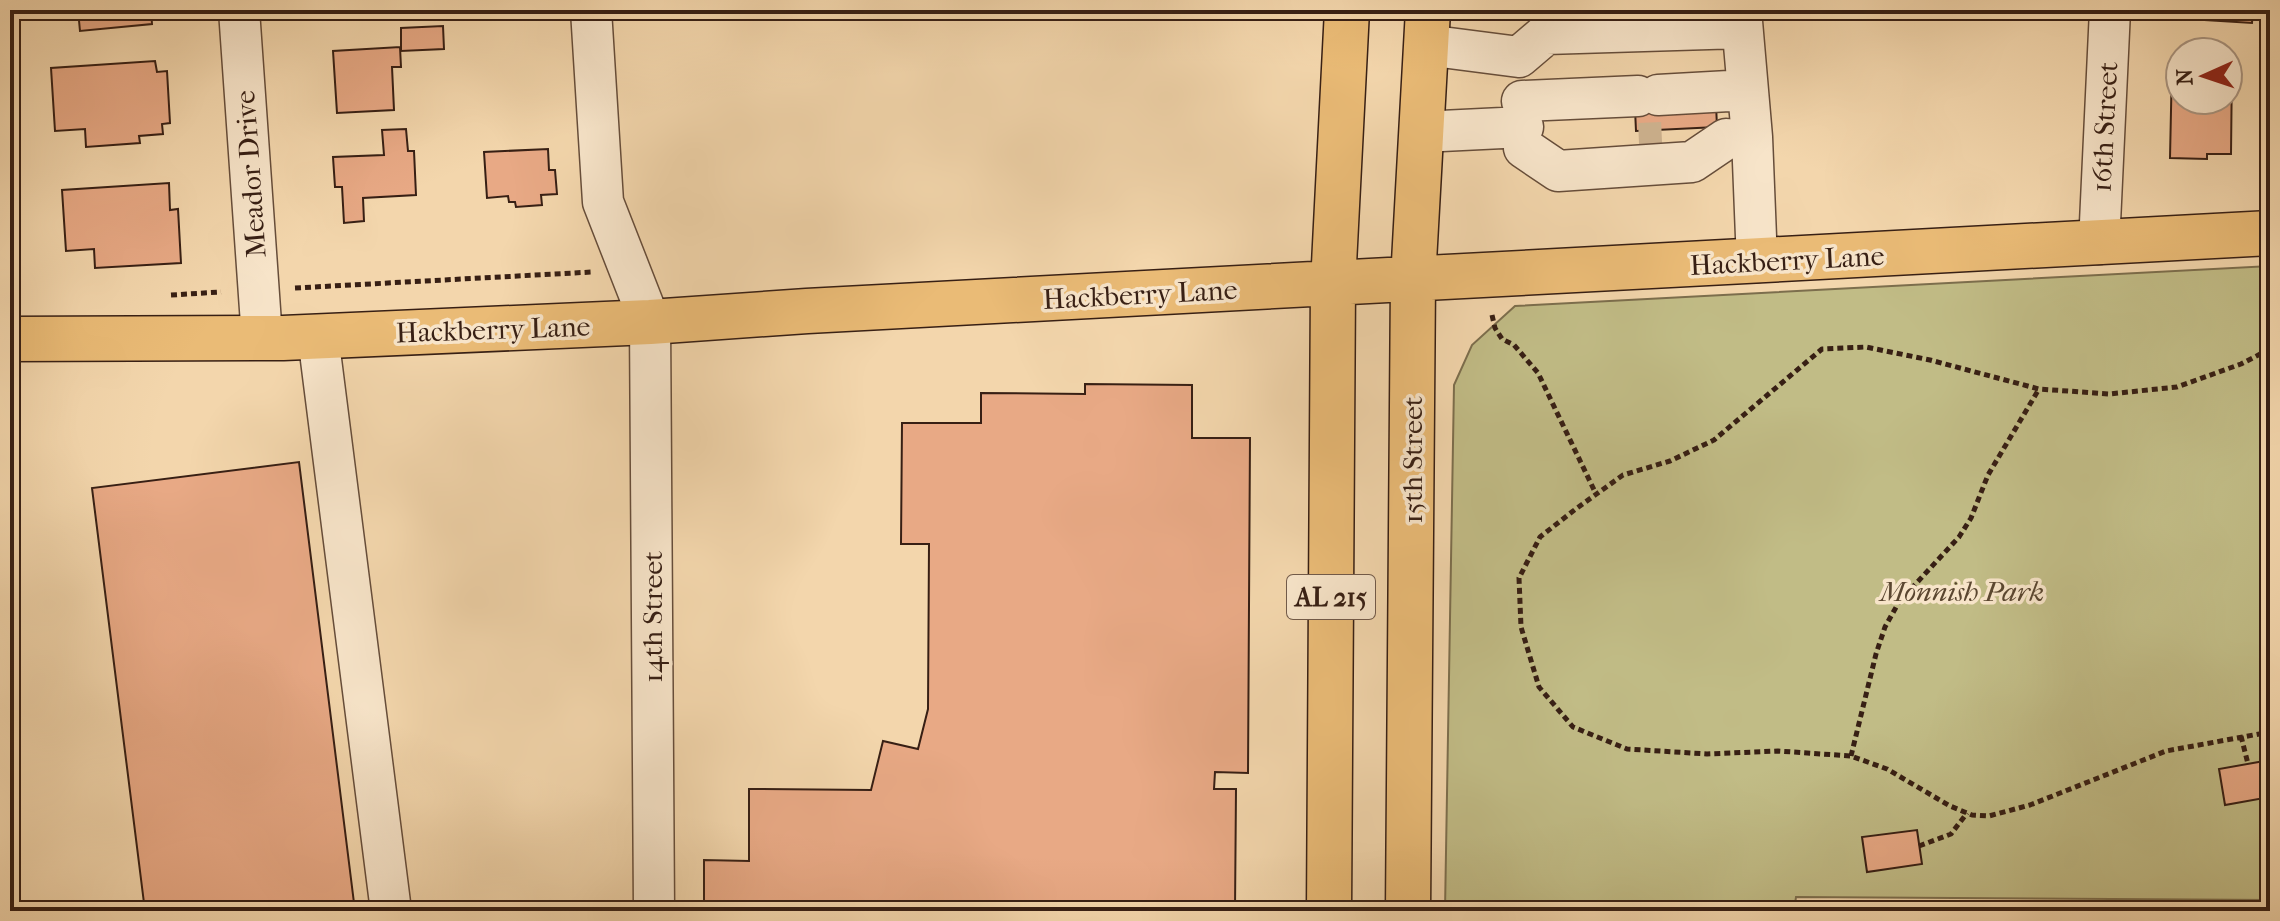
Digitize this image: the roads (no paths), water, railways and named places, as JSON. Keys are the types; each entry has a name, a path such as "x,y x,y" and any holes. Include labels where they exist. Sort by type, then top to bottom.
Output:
{"main road":[{"name":"AL 215","path":"1329,911 1333,284 1347,10"},
{"name":"15th Street","path":"1408,911 1413,280 1427,27"},
{"name":"Hackberry Lane","path":"10,339 262,338 650,322 2270,233"}],"street":[{"name":"Meador Drive","path":"239,10 262,338"},
{"path":"591,10 603,202 650,322"},
{"name":"16th Street","path":"2099,244 2110,10"},
{"path":"1519,57 1546,34 1741,19 1747,90 1739,138 1757,262"},
{"path":"1427,27 1519,57"},
{"path":"1519,57 1523,125 1558,171 1692,162 1739,138"},
{"path":"1421,132 1523,125 1648,95 1747,90"},
{"path":"1523,125 1650,142 1739,138"},
{"name":"14th Street","path":"650,322 654,911"},
{"path":"318,336 391,911"}],"tunnel":[{"path":"1639,143 1662,142"}],"park label":[{"name":"Monnish Park","path":"1962,591"}]}
